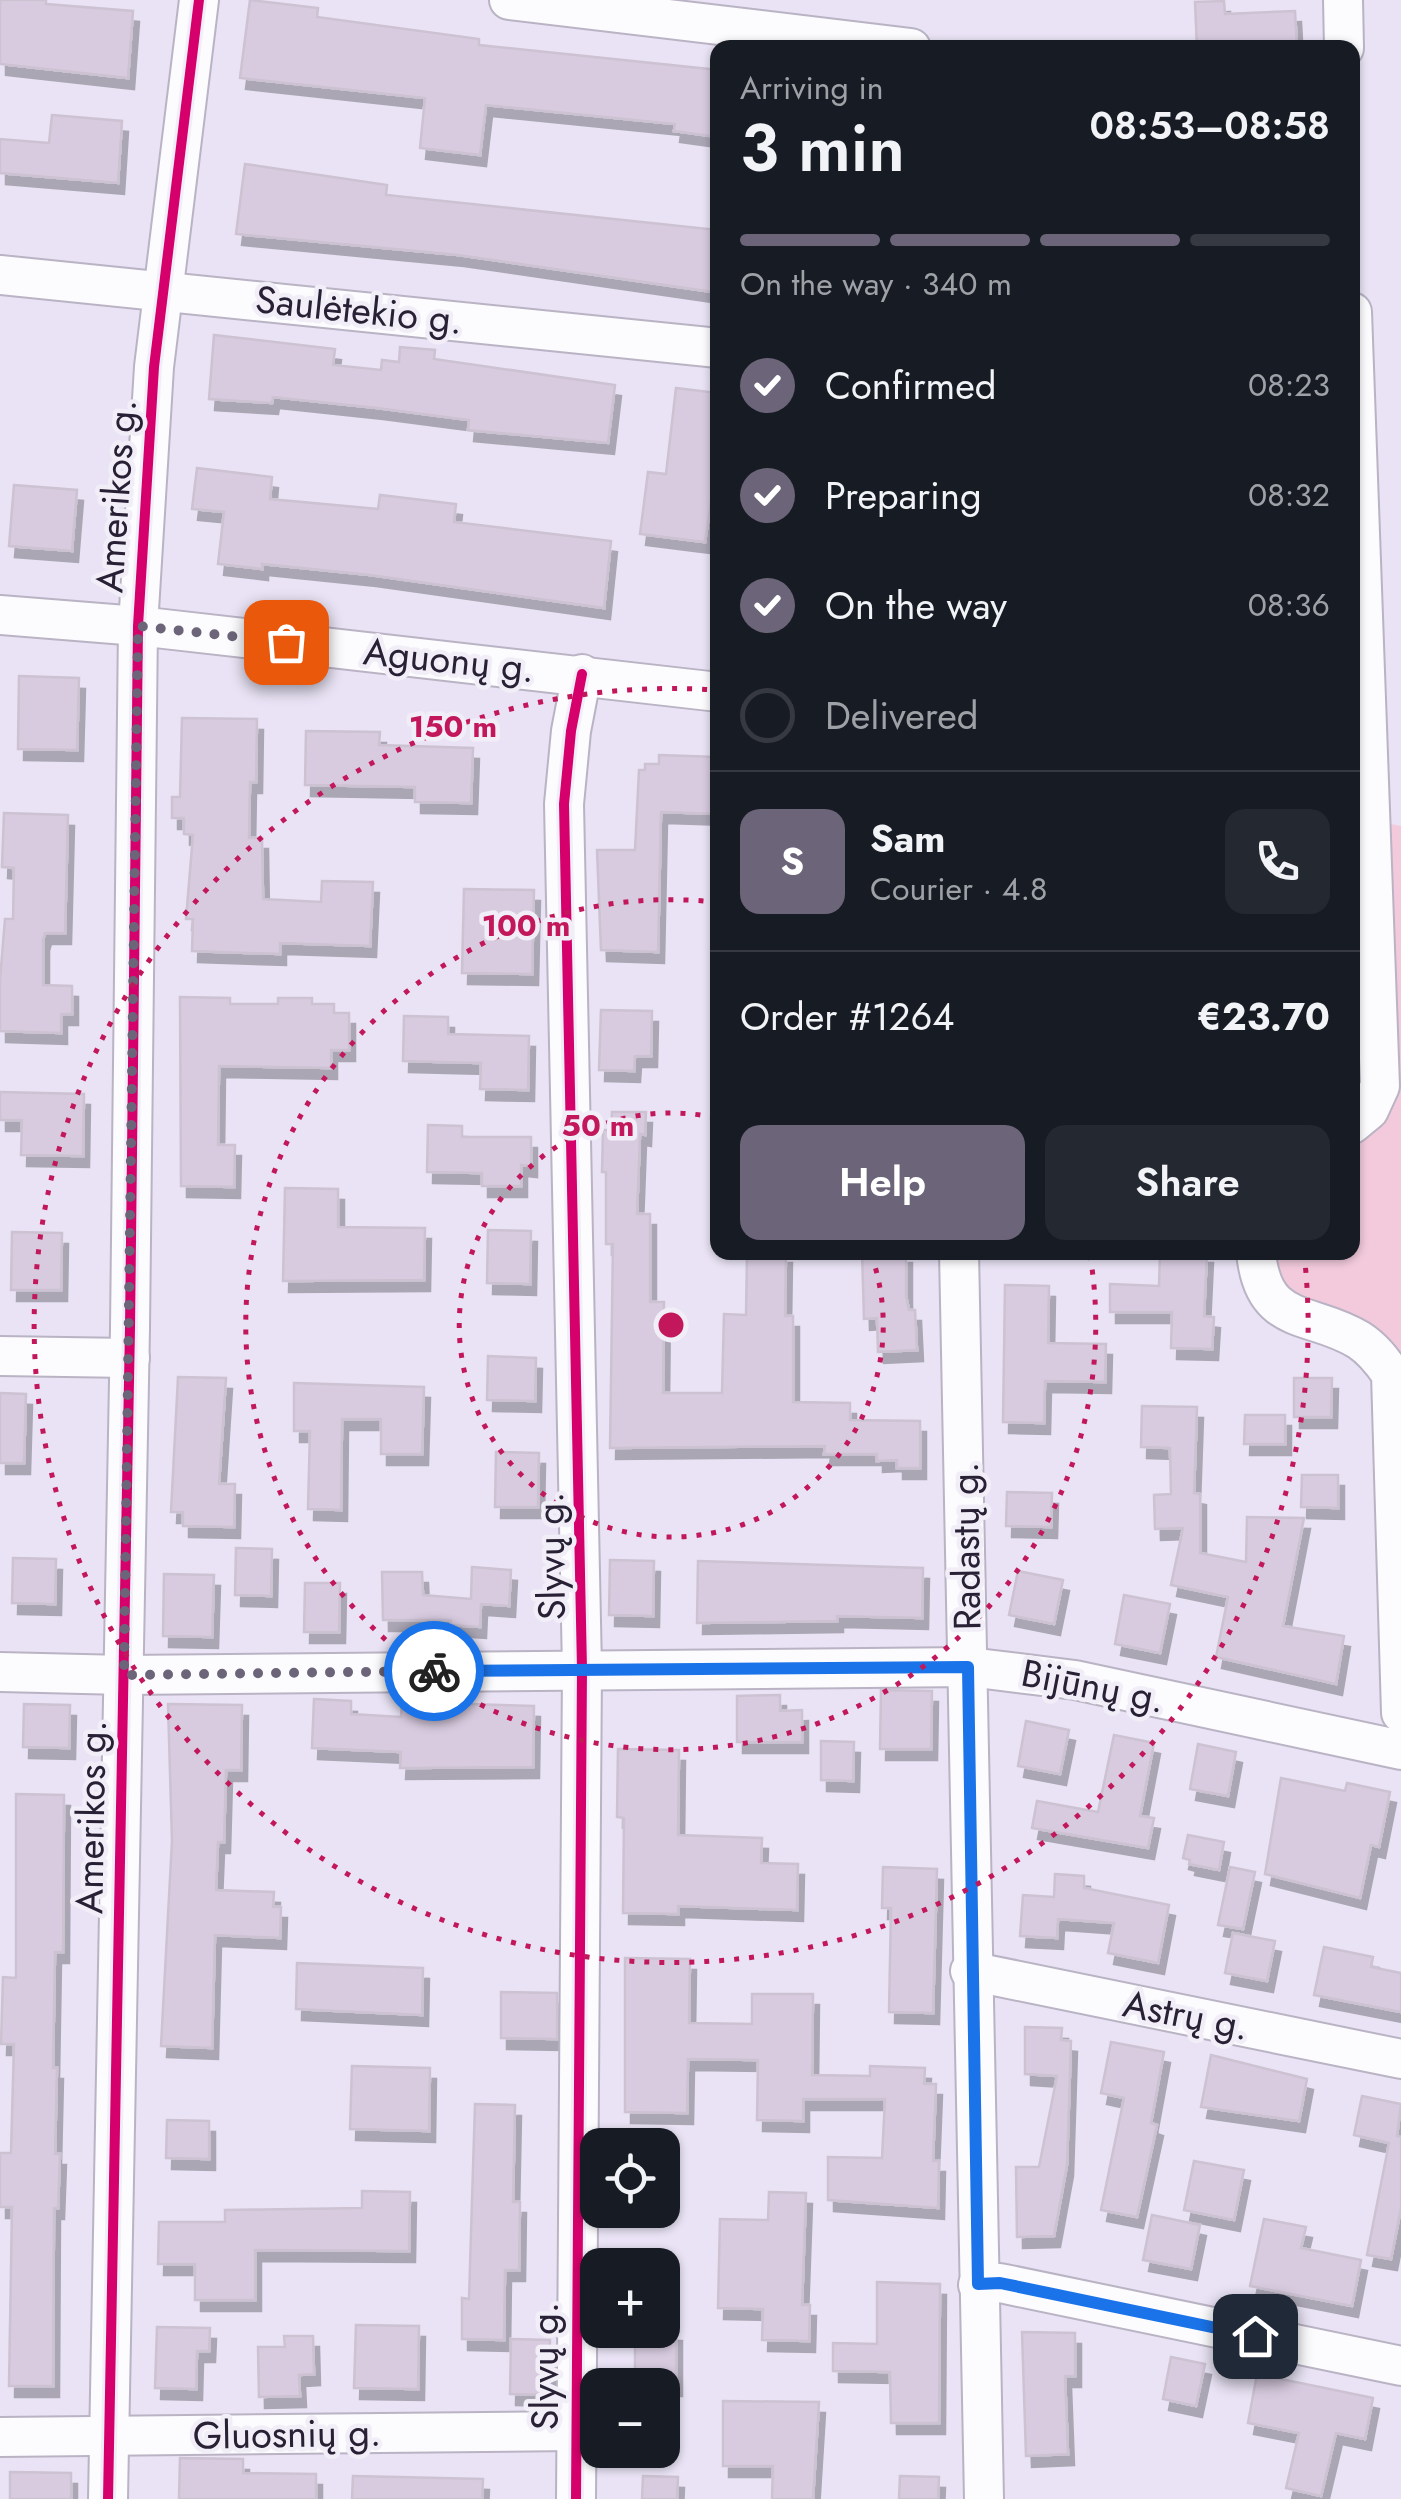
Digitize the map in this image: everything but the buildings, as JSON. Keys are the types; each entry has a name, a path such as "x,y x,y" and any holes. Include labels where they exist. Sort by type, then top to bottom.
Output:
{"street":[{"name":"Amerikos g.","path":"108,2499 130,1358 138,626 162,290 199,0"},
{"path":"510,0 844,40"},
{"path":"1343,0 1344,40"},
{"name":"Saulėtekio g.","path":"0,275 710,347"},
{"path":"1360,493 1374,809 1380,1086 1369,1110 1360,1117"},
{"name":"Aguonų g.","path":"0,615 138,626 710,691"},
{"name":"Slyvų g.","path":"576,2499 582,1670 564,804 570,731 582,674"},
{"name":"Radastų g.","path":"959,1260 970,1971 984,2499"},
{"path":"1257,1260 1270,1299 1297,1318 1358,1339 1391,1374 1401,1713"},
{"path":"0,1356 130,1358"},
{"name":"Bijūnų g.","path":"0,1672 124,1675 968,1667 1075,1680 1401,1750"},
{"name":"Astrų g.","path":"970,1971 1401,2059"},
{"path":"978,2284 1000,2283 1401,2366"},
{"name":"Gluosnių g.","path":"0,2437 574,2431"}],"shaded area":[{"path":"1386,823 1401,826 1401,1355 1380,1334 1295,1304 1277,1284 1271,1260 1360,1260 1360,1130 1376,1117"}],"cycle path":[{"path":"108,2499 130,1328 138,626 154,367 199,0"},
{"path":"576,2499 582,1669 564,804 571,731 582,674"}],"way so far":[{"path":"286,642 138,626 124,1675 434,1671"}],"route":[{"path":"434,1671 968,1667 978,2284 1000,2283 1255,2336"}]}
